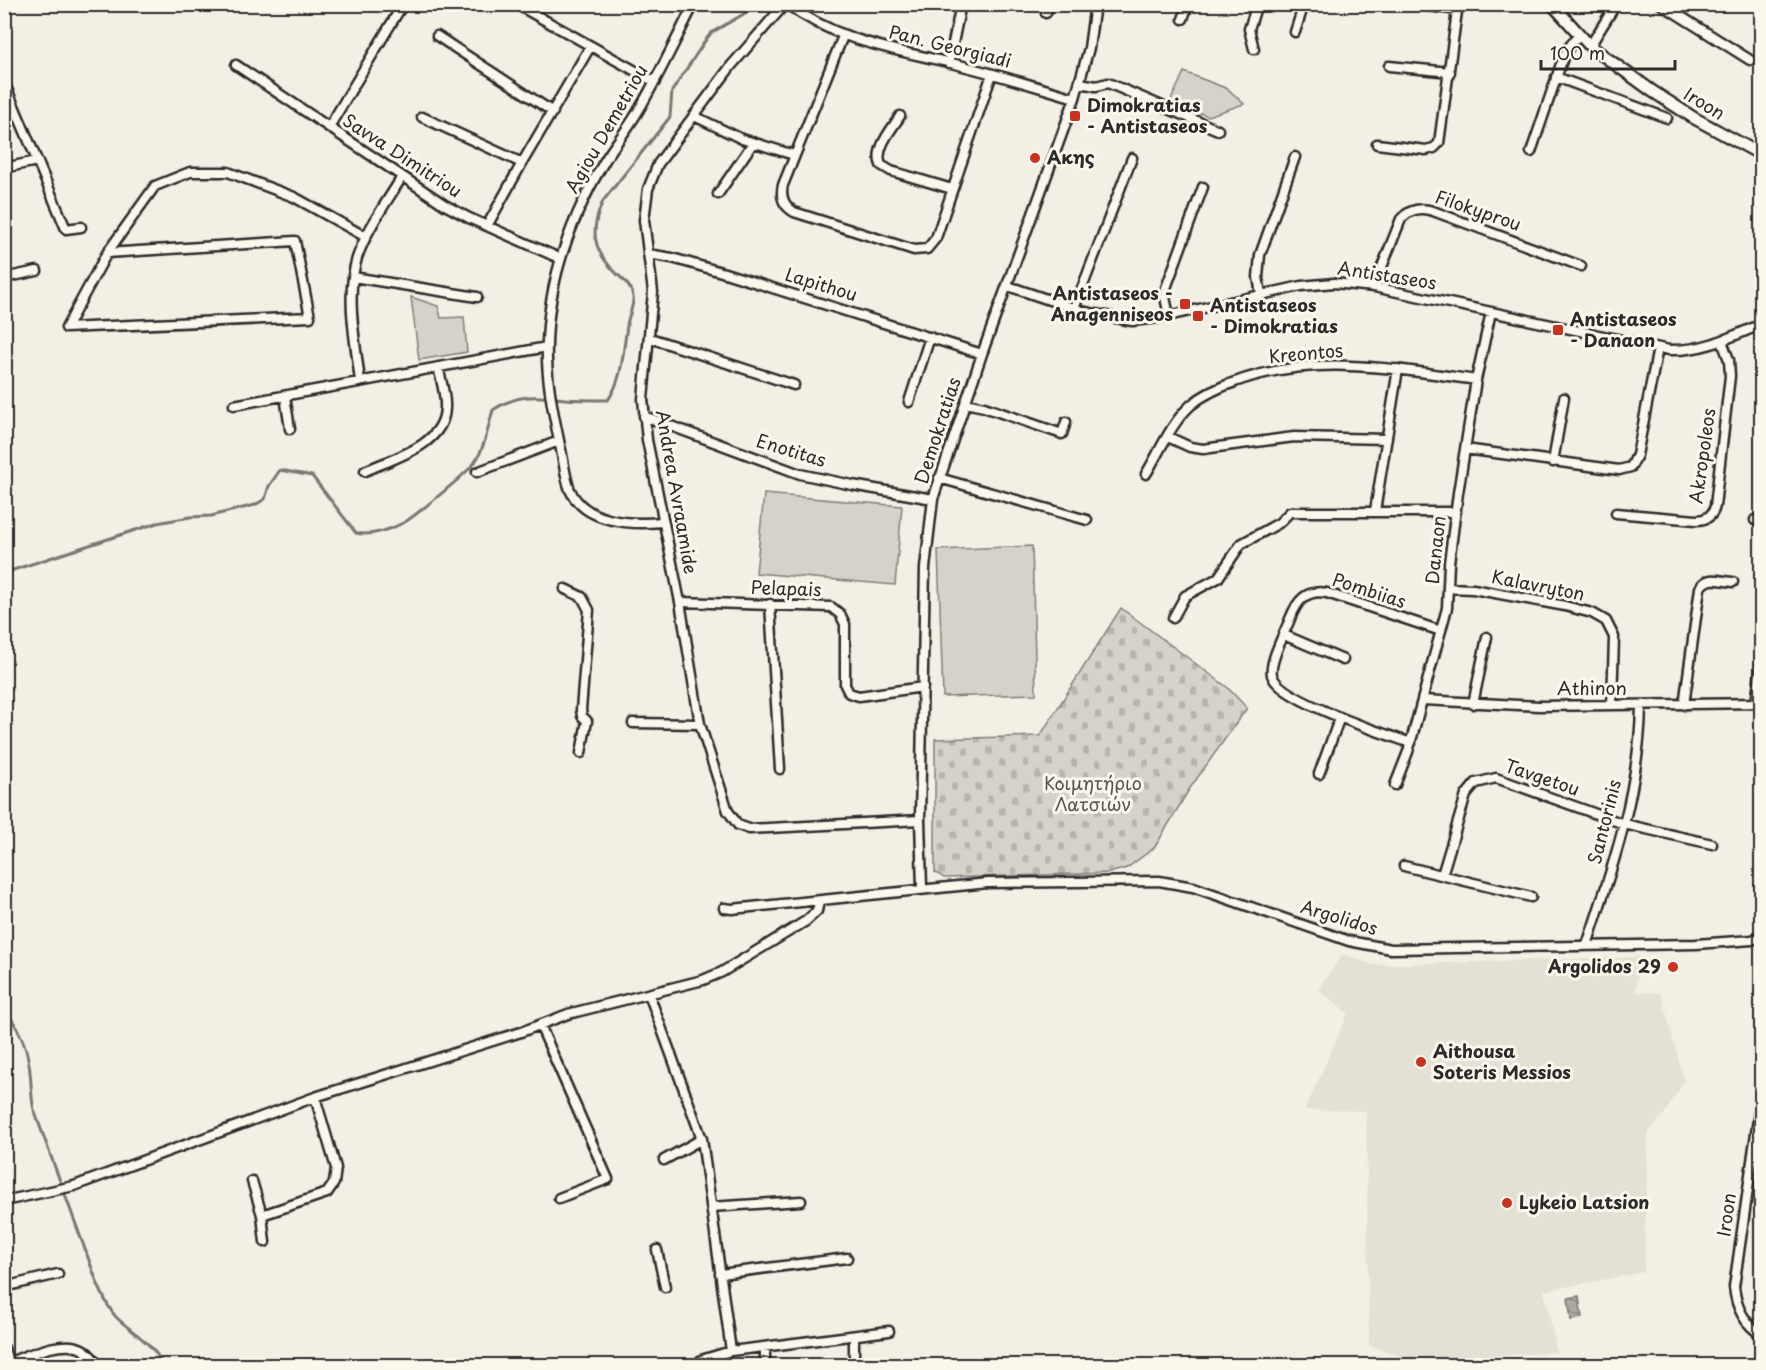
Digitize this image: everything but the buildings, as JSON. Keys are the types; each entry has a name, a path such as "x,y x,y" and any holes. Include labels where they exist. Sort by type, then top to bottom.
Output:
{"street":[{"path":"329,127 403,4"},
{"path":"516,4 654,82"},
{"name":"Agiou Demetriou","path":"663,522 645,523 610,519 593,513 580,504 569,487 559,441 549,384 547,347 551,302 559,258 572,226 603,163 636,115 694,4"},
{"name":"Pan. Georgiadi","path":"786,4 843,36 1075,98"},
{"name":"Andrea Avraamide","path":"786,4 731,66 658,164 651,180 644,220 653,292 644,390 644,416 680,602 700,724 728,811 738,825 757,830 920,820"},
{"path":"949,63 961,4"},
{"name":"Demokratias","path":"922,888 920,820 925,568 933,499 982,354 1080,83 1093,27 1095,4"},
{"path":"1183,19 1188,4"},
{"path":"1254,49 1249,29 1257,4"},
{"path":"1295,32 1304,4"},
{"path":"1377,144 1423,150 1436,147 1441,135 1458,7 1414,4"},
{"name":"Iroon","path":"1552,4 1578,36 1652,91 1694,118 1761,155"},
{"path":"1590,46 1616,4"},
{"path":"1661,4 1750,60"},
{"path":"437,36 553,112"},
{"path":"843,36 794,155 782,189 784,203 797,213 911,250 927,249 936,238 992,74"},
{"path":"1531,152 1566,51 1578,36"},
{"path":"487,226 590,47"},
{"name":"Savva Dimitriou","path":"236,65 451,208 559,258"},
{"path":"1389,66 1450,72"},
{"path":"1556,77 1667,118"},
{"path":"4,82 66,229 81,227"},
{"path":"1080,83 1096,86 1108,82 1218,130"},
{"path":"694,116 753,143 794,155"},
{"path":"900,116 880,149 881,165 887,169 952,189"},
{"path":"422,117 522,163"},
{"path":"718,194 753,143"},
{"path":"1261,294 1258,277 1260,255 1295,157"},
{"path":"1074,309 1132,158"},
{"path":"4,168 37,161"},
{"path":"106,253 294,241 310,317 66,328 106,253 155,186 190,172 228,172 294,197 366,237"},
{"path":"360,382 352,309 353,278 357,259 366,237 402,177"},
{"path":"1169,316 1165,297 1166,288 1203,187"},
{"name":"Filokyprou","path":"1374,287 1401,219 1417,209 1433,211 1581,266"},
{"name":"Lapithou","path":"648,254 672,258 725,273 982,354"},
{"path":"4,278 37,272"},
{"path":"353,278 477,297"},
{"name":"Antistaseos","path":"1008,286 1074,309 1126,321 1169,316 1261,294 1323,283 1374,287 1658,348 1686,350 1722,341 1761,324"},
{"name":"Danaon","path":"1395,785 1406,761 1424,700 1447,608 1456,512 1465,449 1476,380 1491,312"},
{"path":"909,402 930,337"},
{"path":"650,338 794,386"},
{"name":"Akropoleos","path":"1616,513 1696,520 1713,514 1730,376 1729,360 1722,341"},
{"path":"234,405 547,347"},
{"path":"1465,449 1619,470 1628,468 1633,465 1637,455 1658,348"},
{"name":"Kreontos","path":"1146,474 1176,422 1197,400 1221,387 1254,375 1316,366 1398,369 1476,380"},
{"path":"365,471 419,446 438,430 446,408 438,367"},
{"path":"1375,511 1398,369"},
{"path":"285,396 290,429"},
{"path":"1553,462 1564,398"},
{"path":"965,403 984,407 1062,434 1066,422"},
{"name":"Enotitas","path":"644,416 800,474 933,499"},
{"path":"1167,437 1190,447 1203,449 1294,437 1387,439"},
{"path":"477,472 559,441"},
{"path":"939,478 1087,520"},
{"path":"1173,618 1185,596 1218,578 1241,544 1279,523 1290,512 1456,512"},
{"path":"1684,705 1700,588 1708,580 1732,582"},
{"name":"Kalavryton","path":"1448,588 1473,589 1565,606 1604,618 1611,627 1614,640 1612,705"},
{"path":"565,589 582,597 589,610 581,710 587,721 581,753"},
{"name":"Pombiias","path":"1340,717 1283,689 1273,678 1272,664 1299,600 1309,593 1327,593 1441,631"},
{"name":"Pelapais","path":"680,602 825,606 840,614 845,628 846,688 852,695 923,687"},
{"path":"770,604 780,769"},
{"path":"1284,635 1343,660"},
{"path":"1473,704 1487,637"},
{"path":"1759,703 1761,659"},
{"name":"Athinon","path":"1424,700 1473,704 1759,703"},
{"name":"Santorinis","path":"1587,945 1624,824 1638,749 1641,705"},
{"path":"1318,774 1340,717 1411,743"},
{"path":"633,723 700,724"},
{"name":"Tavgetou","path":"1442,875 1462,804 1472,787 1485,780 1496,778 1624,824 1713,844"},
{"path":"1404,866 1531,897"},
{"name":"Argolidos","path":"724,908 819,902 922,888 988,883 1159,881 1192,887 1349,940 1390,949 1696,944 1757,941 1761,936"},
{"path":"4,1201 68,1187 315,1097 581,1010 703,980 722,972 810,918 817,911 819,902"},
{"path":"649,994 702,1139 731,1351"},
{"path":"540,1024 608,1179 559,1198"},
{"name":"Iroon","path":"1761,1091 1734,1279 1735,1294 1742,1314 1753,1329 1761,1335"},
{"path":"262,1215 327,1193 334,1183 336,1168 315,1097"},
{"path":"664,1160 702,1139"},
{"path":"252,1181 262,1215 265,1242"},
{"path":"711,1207 801,1201"},
{"path":"657,1250 665,1287"},
{"path":"720,1274 847,1258"},
{"path":"4,1287 58,1274"},
{"path":"700,1359 731,1351 889,1331"},
{"path":"854,1336 854,1365"},
{"path":"4,1348 6,1363 53,1347 72,1346 87,1352 99,1365"},
{"path":"765,1347 765,1365"}],"shaded area":[{"name":"Lykeio Latsion","path":"1343,954 1374,965 1640,957 1635,992 1661,993 1684,1081 1665,1113 1648,1133 1644,1272 1544,1291 1557,1352 1413,1361 1369,1345 1366,1111 1305,1110 1348,1013 1318,989"}],"green space":[{"path":"1184,72 1228,89 1244,104 1208,116 1170,102"},
{"path":"411,297 438,306 441,318 464,317 467,352 419,360"},
{"path":"764,494 902,506 895,585 756,573"},
{"path":"1032,546 1036,694 943,697 938,550"},
{"name":"Κοιμητήριο Λατσιών","path":"1121,608 1227,687 1247,708 1188,791 1155,847 1127,868 1109,873 944,878 935,872 935,739 1040,736"}],"water":[{"path":"1579,1296 1582,1318 1571,1320 1568,1298"}],"waterway":[{"path":"4,573 157,523 211,516 255,505 265,499 269,486 280,470 312,476 356,533 381,532 411,518 471,467 481,450 493,410 511,401 528,397 608,400 620,372 633,300 629,286 607,264 598,247 595,230 599,211 603,201 670,117 672,91 711,33 761,4"},
{"path":"4,1007 25,1045 34,1110 103,1296 116,1317 149,1345 163,1366"}],"place":[{"name":"Dimokratias - Antistaseos","path":"1075,116"},
{"name":"Ακης","path":"1035,158"},
{"name":"Antistaseos - Anagenniseos","path":"1185,304"},
{"name":"Antistaseos - Dimokratias","path":"1198,316"},
{"name":"Antistaseos - Danaon","path":"1558,330"},
{"name":"Argolidos 29","path":"1673,967"},
{"name":"Aithousa Soteris Messios","path":"1421,1062"},
{"name":"Lykeio Latsion","path":"1507,1203"}]}
